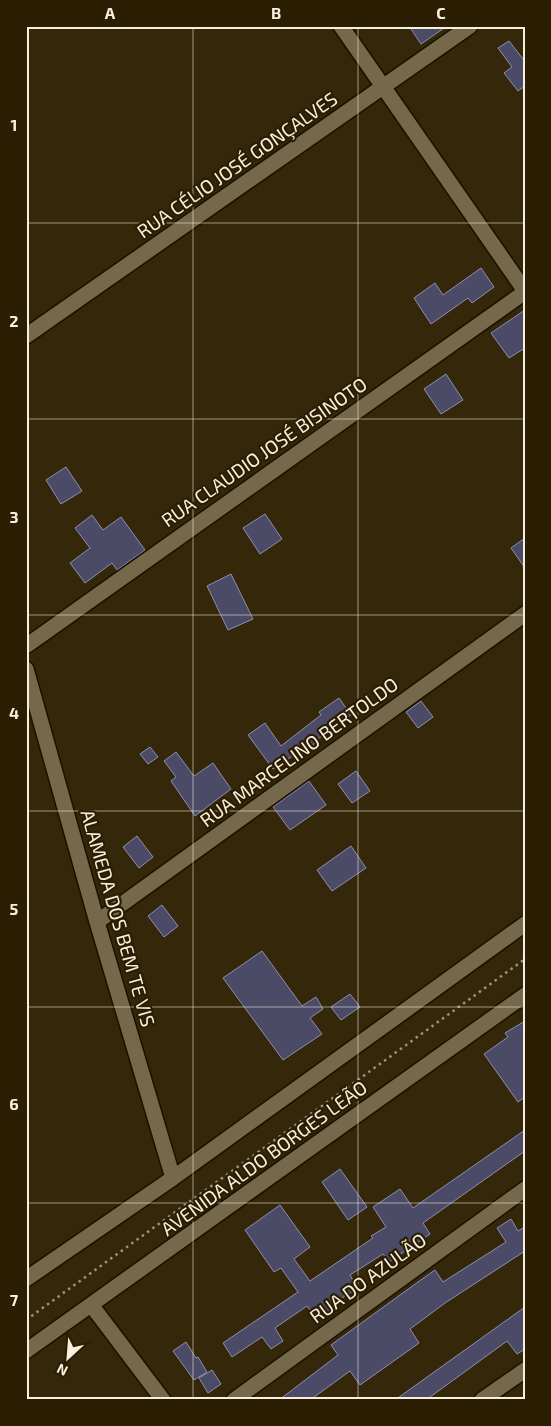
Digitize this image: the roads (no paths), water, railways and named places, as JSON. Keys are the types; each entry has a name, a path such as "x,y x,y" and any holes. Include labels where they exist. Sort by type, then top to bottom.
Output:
{"street":[{"path":"341,26 525,291"},
{"name":"RUA CÉLIO JOSÉ GONÇALVES","path":"26,336 470,26"},
{"name":"RUA CLAUDIO JOSÉ BISINOTO","path":"26,646 525,291"},
{"name":"RUA MARCELINO BERTOLDO","path":"97,922 525,614"},
{"name":"ALAMEDA DOS BEM TE VIS","path":"26,668 97,922 173,1178"},
{"name":"AVENIDA ALDO BORGES LEÃO","path":"26,1279 173,1178 525,924"},
{"name":"AVENIDA ALDO BORGES LEÃO","path":"26,1351 92,1306 525,995"},
{"name":"RUA DO AZULÃO","path":"234,1400 525,1189"},
{"path":"92,1306 163,1400"},
{"path":"482,1400 525,1370"}]}
